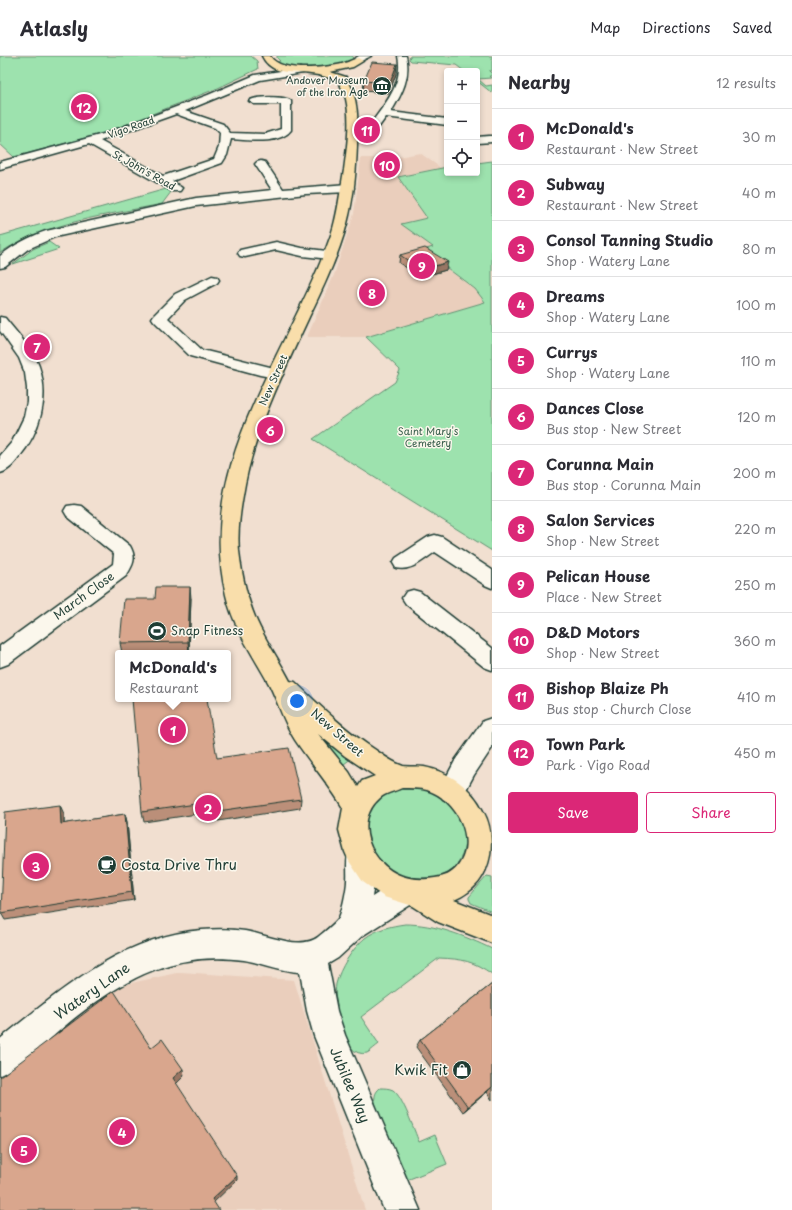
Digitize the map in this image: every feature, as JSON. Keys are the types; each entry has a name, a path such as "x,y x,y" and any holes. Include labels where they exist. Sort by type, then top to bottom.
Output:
{"main road":[{"path":"266,58 283,68 312,71 341,68 361,58"},
{"path":"359,73 361,58"},
{"name":"New Street","path":"312,71 332,75 344,80 354,93 348,188 338,233 330,255 276,372 244,453 233,500 229,538 230,566 236,595 249,628 279,681 300,726 339,778 356,807"},
{"name":"New Street","path":"279,681 343,742 377,765 401,777"},
{"name":"New Street","path":"401,777 418,777 436,782 452,791 468,807 486,840 480,848 476,863 467,877 454,887 438,893 412,893 382,880 371,872 360,857 354,843 351,829 352,818 356,807 363,795 374,786 386,780 401,777"},
{"path":"412,893 448,912 492,929"}],"street":[{"path":"374,126 385,114 399,89 405,63 402,56"},
{"name":"Vigo Road","path":"258,77 268,66 266,58"},
{"name":"Vigo Road","path":"2,162 91,141 176,111 258,77 300,70"},
{"path":"254,101 297,101"},
{"path":"226,136 266,136 283,132 286,130 286,101"},
{"path":"163,180 218,160 221,157 226,136 225,132 219,126 176,111"},
{"path":"385,114 444,122"},
{"path":"480,140 489,139"},
{"name":"St John's Road","path":"91,141 163,180 196,202"},
{"path":"261,164 279,192"},
{"path":"0,264 13,252 32,241 51,234 196,202 279,192 348,188"},
{"path":"245,253 276,246 302,252 330,255"},
{"path":"212,280 180,297 159,318 196,353 260,370 276,372"},
{"path":"0,321 27,358 37,392 35,407 28,429 22,441 0,467"},
{"name":"March Close","path":"0,658 119,571 124,563 125,557 123,551 74,511"},
{"path":"403,564 435,542 492,580"},
{"path":"413,598 492,661"},
{"path":"452,791 465,767 492,728"},
{"path":"351,927 361,882 360,857"},
{"name":"Watery Lane","path":"0,1059 105,979 132,962 160,952 190,945 220,944 246,946 280,955 296,957 312,956 320,953 331,945 351,927 412,893"},
{"name":"Jubilee Way","path":"312,956 322,1011 330,1036 402,1210"}],"shaded area":[{"path":"420,153 441,168 398,177 427,218 402,224 434,248 423,251 475,289 485,302 366,337 307,337 334,275 354,214 361,158 393,158"},
{"path":"181,972 294,980 365,1210 0,1210 0,1069 104,989"}],"green space":[{"path":"0,56 251,56 257,61 258,69 218,88 104,133 14,157 0,144"},
{"path":"277,56 353,56 352,60 336,67 326,69 304,69 276,62 280,61"},
{"path":"410,56 492,56 492,71 489,71 492,76 489,76 491,78 480,79 480,68 460,68 456,65 411,61 409,59"},
{"path":"480,81 486,86 492,85 492,93 480,83"},
{"name":"Saint Mary's Cemetery","path":"492,161 492,551 313,439 395,382 400,370 366,337 485,302 475,289 423,250 433,247 401,224 427,218 398,177 444,168 444,176 480,176 480,163"},
{"path":"166,189 171,192 162,204 99,216 57,227 18,242 0,253 0,236"},
{"path":"49,242 59,249 13,264 33,249"},
{"path":"318,727 352,758 344,764 312,731"},
{"path":"403,787 423,789 435,793 445,799 459,815 463,824 465,844 457,864 446,874 426,879 404,877 393,873 384,867 370,850 364,833 364,828 374,803 384,793"},
{"path":"487,876 492,877 492,912 471,903 469,899 469,897"},
{"path":"405,924 439,928 492,949 492,974 473,963 455,959 439,958 361,1017 379,1044 367,1053 358,1053 351,1047 345,1038 341,1027 335,992 338,978 351,953 360,942 374,932 384,928"},
{"path":"380,1088 393,1090 401,1099 419,1142 435,1135 447,1164 407,1180 376,1106 375,1096"}],"building":[{"path":"372,62 397,64 390,83 364,81"},
{"path":"425,248 448,262 422,270 400,255"},
{"name":"Snap Fitness","path":"156,587 190,587 188,642 120,643 124,599 155,599"},
{"path":"132,702 208,702 217,758 289,748 301,799 218,811 216,801 142,812"},
{"path":"60,805 61,824 125,814 132,892 1,913 5,812"},
{"name":"Kwik Fit","path":"492,984 492,1087 468,1107 420,1040"},
{"path":"114,991 151,1048 162,1039 183,1069 173,1078 237,1176 212,1199 219,1210 0,1210 0,1077"}],"place":[{"name":"Andover Museum of the Iron Age","path":"382,86"},
{"name":"Town Park","path":"84,107"},
{"name":"Bishop Blaize Ph","path":"367,130"},
{"name":"D&D Motors","path":"387,165"},
{"name":"Pelican House","path":"422,266"},
{"name":"Salon Services","path":"372,293"},
{"name":"Corunna Main","path":"37,347"},
{"name":"Dances Close","path":"270,430"},
{"name":"Snap Fitness","path":"157,631"},
{"name":"McDonald's","path":"173,730"},
{"name":"Subway","path":"208,808"},
{"name":"Costa Drive Thru","path":"107,865"},
{"name":"Consol Tanning Studio","path":"36,866"},
{"name":"Kwik Fit","path":"462,1070"},
{"name":"Dreams","path":"122,1132"},
{"name":"Currys","path":"24,1150"}]}
